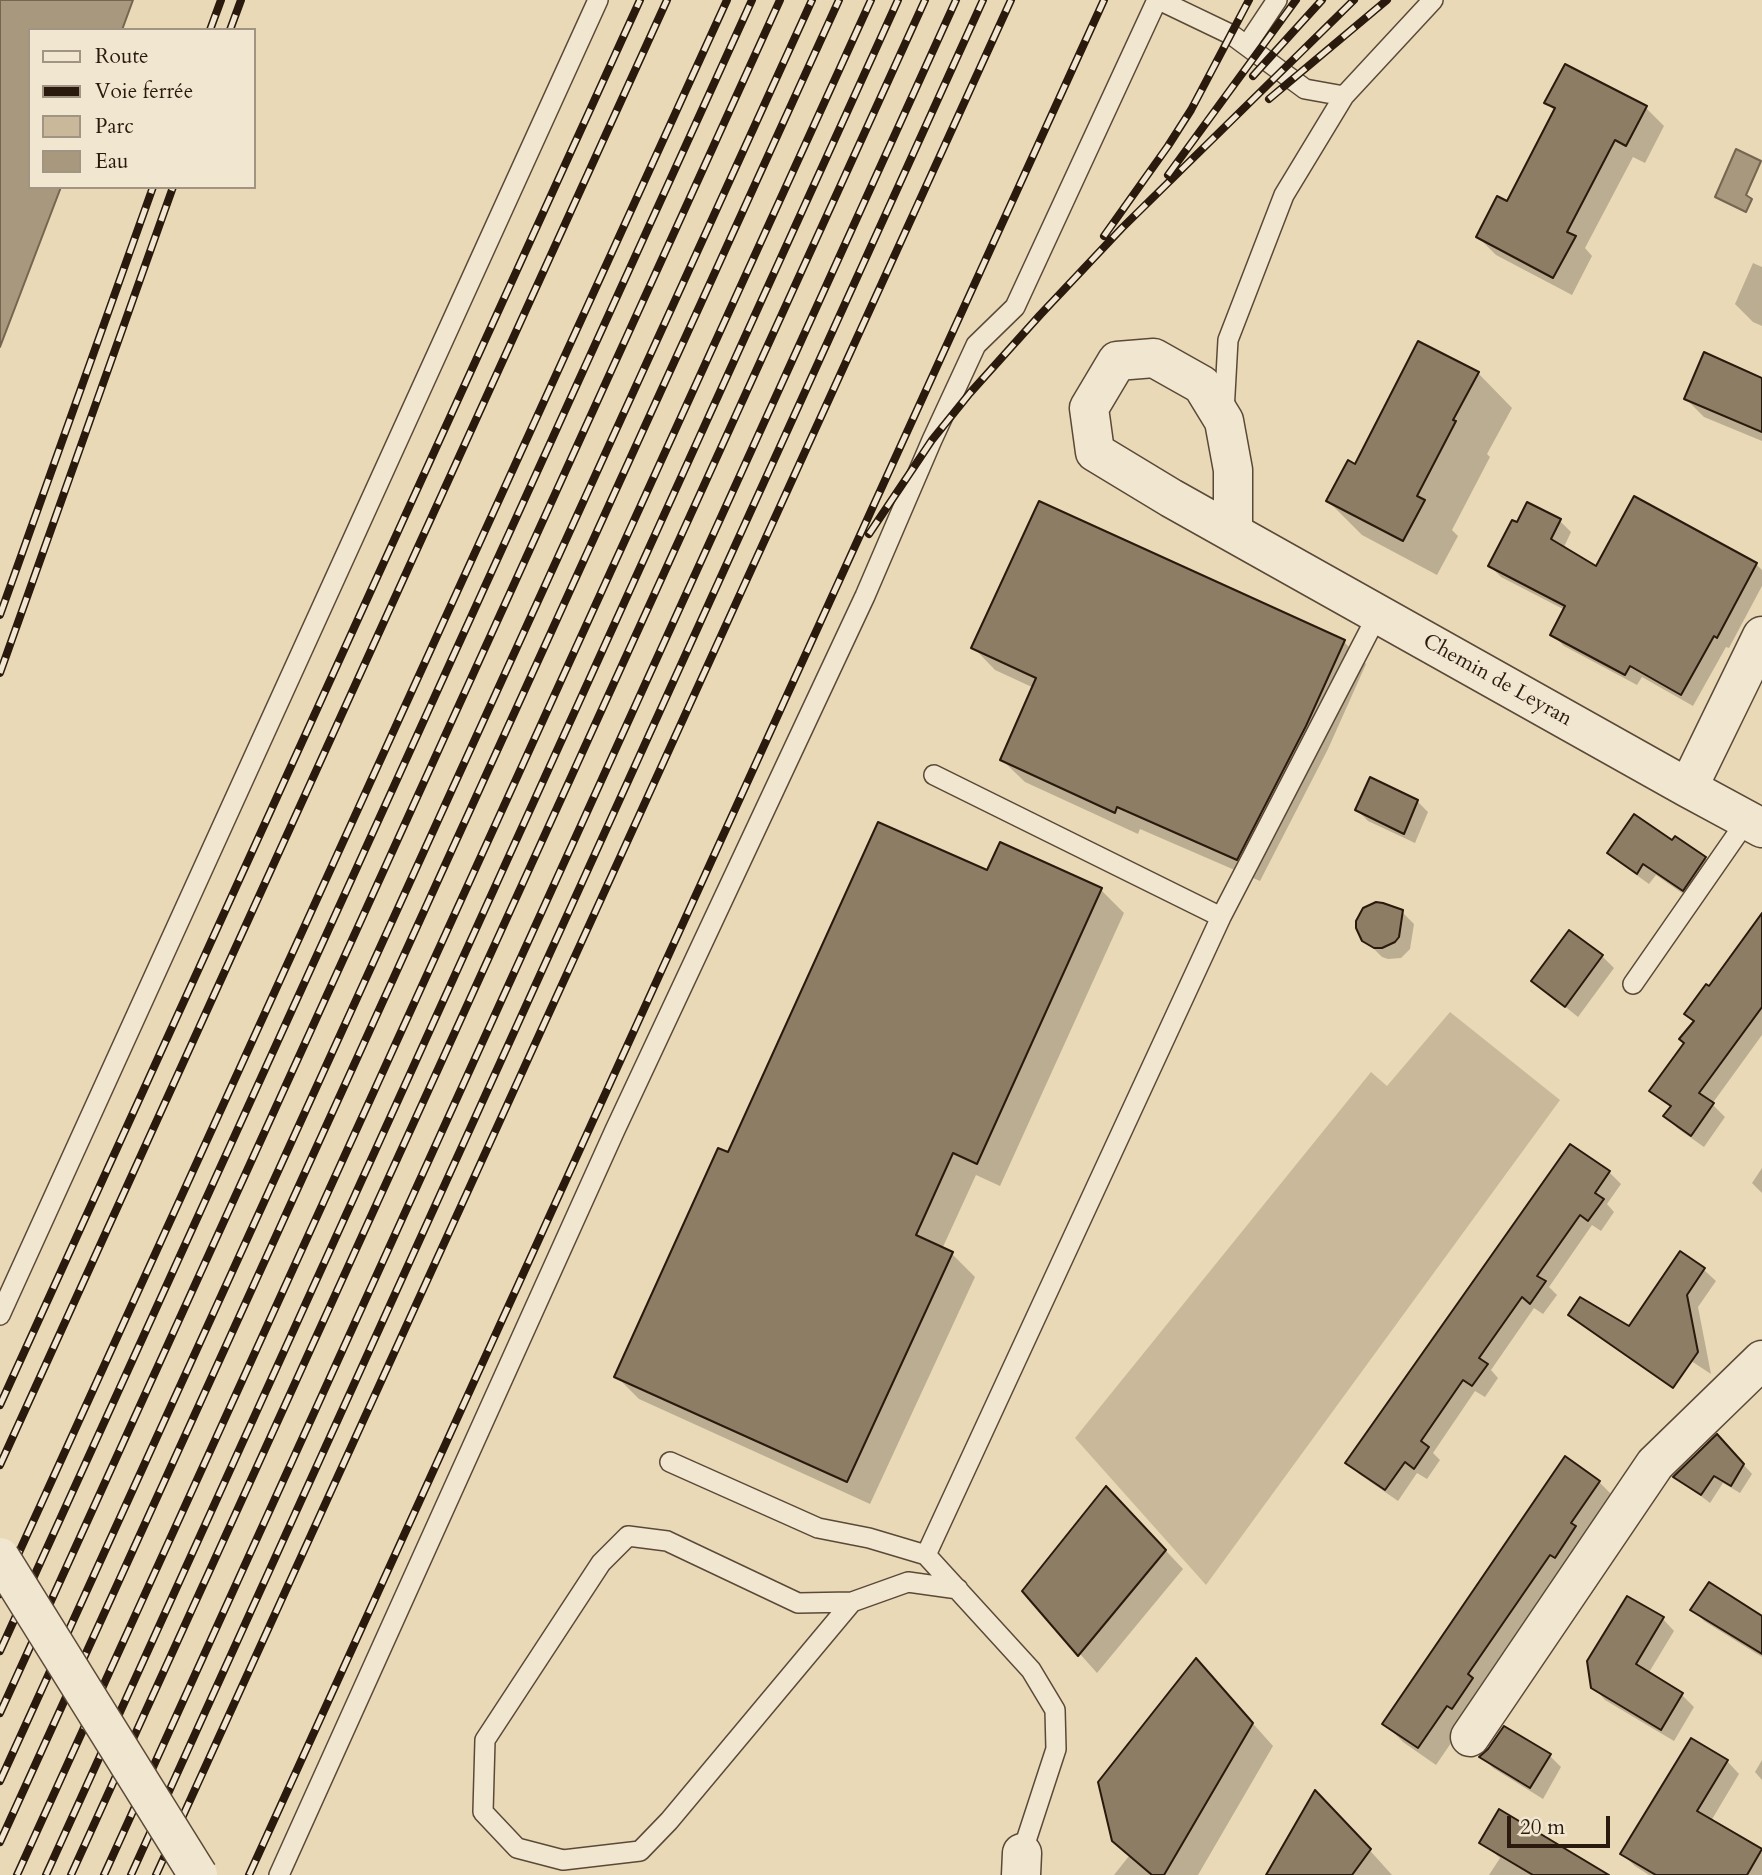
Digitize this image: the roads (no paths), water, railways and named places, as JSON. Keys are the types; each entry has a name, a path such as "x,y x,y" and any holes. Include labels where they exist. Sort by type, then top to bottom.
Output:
{"street":[{"name":"Chemin de Leyran","path":"1233,532 1233,470 1224,421 1202,385 1154,358 1117,361 1089,408 1095,452 1233,532 1378,614 1755,824"},
{"path":"1688,788 1762,636"},
{"path":"1470,1737 1655,1464 1762,1360"},
{"path":"0,1557 198,1875"}],"lane":[{"path":"0,1315 598,0"},
{"path":"279,1875 615,1130 865,596 976,345 1015,307 1158,0 1247,45 1305,89 1344,96"},
{"path":"1247,45 1277,0"},
{"path":"1224,421 1228,340 1284,195 1344,96 1433,0"},
{"path":"926,1555 1221,917 1378,614"},
{"path":"934,775 1221,917"},
{"path":"1633,985 1755,824"},
{"path":"670,1462 818,1528 869,1538 926,1555 1031,1670 1055,1710 1056,1749 1021,1864"},
{"path":"852,1602 669,1821 640,1851 563,1860 517,1848 482,1812 485,1740 601,1563 628,1536 667,1541 798,1603 852,1602 908,1581 958,1588"}],"water":[{"path":"0,0 133,0 123,28 28,28 28,189 60,189 0,347"},
{"path":"1736,149 1761,161 1746,195 1752,199 1746,212 1715,197"}],"railway":[{"path":"211,28 221,0"},
{"path":"231,28 241,0"},
{"path":"0,1405 640,0"},
{"path":"0,1465 667,0"},
{"path":"0,1594 727,0"},
{"path":"0,1651 752,0"},
{"path":"0,1713 780,0"},
{"path":"0,1781 812,0"},
{"path":"0,1842 839,0"},
{"path":"17,1875 871,0"},
{"path":"46,1875 898,0"},
{"path":"71,1875 925,0"},
{"path":"104,1875 956,0"},
{"path":"131,1875 983,0"},
{"path":"156,1875 1011,0"},
{"path":"249,1875 1104,0"},
{"path":"1104,236 1191,110 1249,0"},
{"path":"1168,175 1296,0"},
{"path":"1253,76 1322,0"},
{"path":"869,534 932,440 1040,315 1122,228 1354,0"},
{"path":"1269,99 1387,0"},
{"path":"0,615 152,189"},
{"path":"0,673 172,189"}]}
